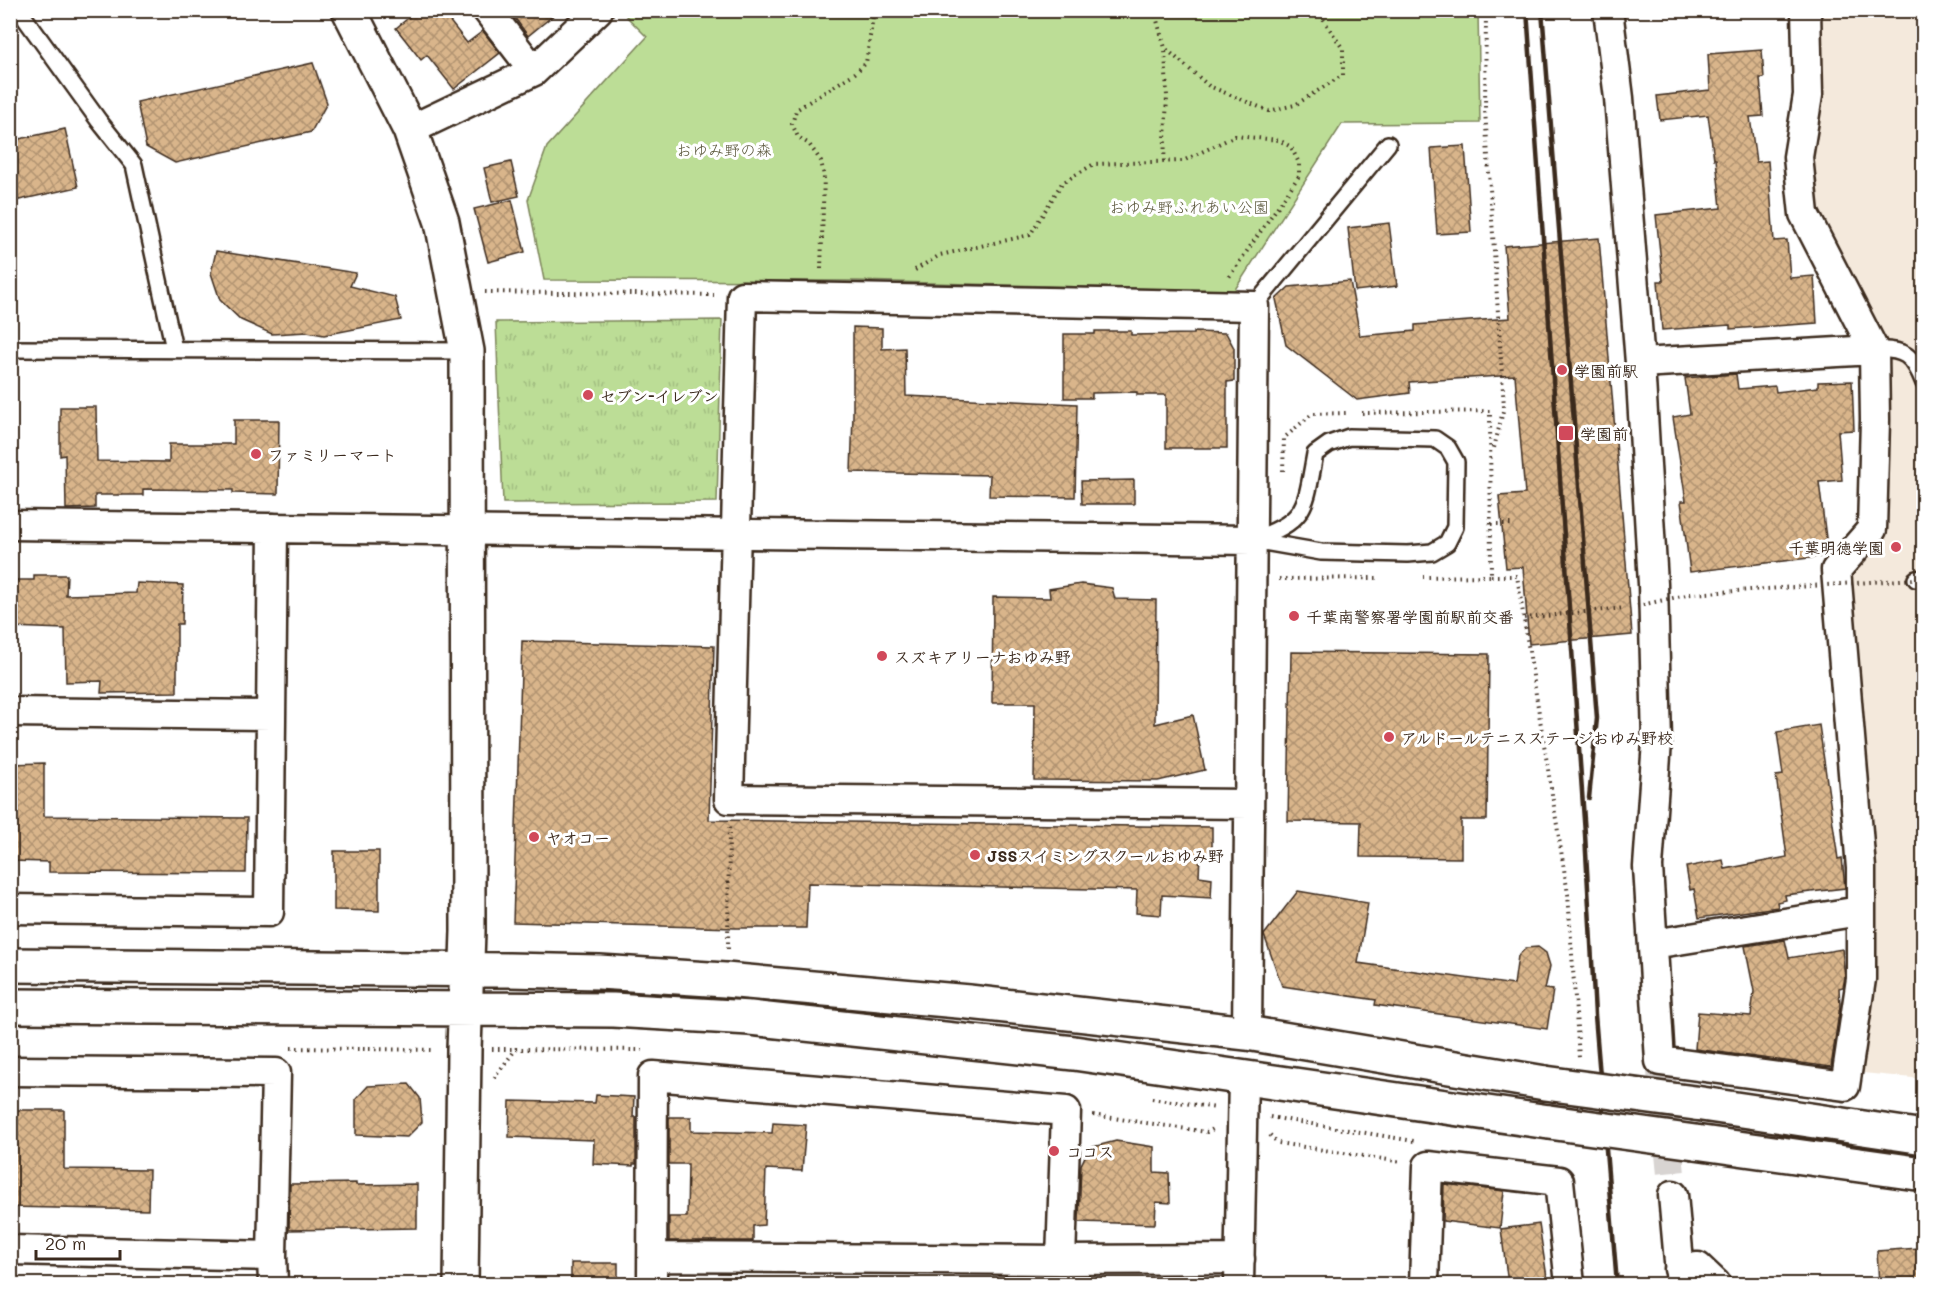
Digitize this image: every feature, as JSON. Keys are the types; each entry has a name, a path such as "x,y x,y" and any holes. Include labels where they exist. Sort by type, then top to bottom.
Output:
{"street":[{"path":"349,10 410,130 442,222 467,351 467,969 461,1284"},
{"path":"487,10 534,71"},
{"path":"410,130 534,71 598,10"},
{"path":"1608,10 1619,98 1640,363 1653,584 1657,742 1648,867 1660,1061 1845,1086 1861,979 1861,868 1836,570 1872,529 1874,350 1804,214 1798,157 1808,95 1806,10"},
{"path":"1247,1033 1250,804 1254,306 742,296 729,799 1250,804"},
{"path":"1640,363 1874,350"},
{"path":"10,525 1251,540"},
{"path":"10,909 269,912 273,528"},
{"path":"10,712 271,715"},
{"path":"1653,944 1860,911"},
{"path":"10,965 599,972 724,980 969,1002 1247,1033 1545,1083 1923,1137"},
{"path":"10,1006 613,1010 750,1017 1074,1053 1923,1174"},
{"path":"10,1071 276,1073 273,1284"},
{"path":"1061,1260 1066,1111 653,1076 652,1271 1061,1260 1240,1272 1244,1077"},
{"path":"1424,1284 1428,1166 1559,1181 1570,1284"},
{"path":"1673,1195 1680,1277 1698,1267 1716,1284"},
{"path":"10,1250 272,1256"}],"lane":[{"path":"19,10 99,121 134,165 174,349"},
{"path":"1254,306 1388,144"},
{"path":"1874,350 1893,348 1911,357 1923,383"},
{"path":"10,349 467,351"},
{"path":"1349,437 1435,439 1448,448 1456,462 1455,527 1447,543 1432,552 1408,554 1321,552 1251,540 1275,532 1299,514 1306,501 1315,454 1329,444 1349,437"}],"path":[{"path":"820,297 824,176 821,161 809,144 798,137 792,124 796,110 855,73 866,63 874,10"},
{"path":"1154,10 1165,48 1167,97 1164,161"},
{"path":"1165,48 1209,86 1269,111 1295,105 1343,75 1343,49 1317,10"},
{"path":"1486,10 1485,111 1504,406 1491,459"},
{"path":"912,271 940,255 1030,235 1062,183 1094,164 1183,161 1235,135 1279,140 1291,147 1299,162 1299,176 1210,305"},
{"path":"456,291 742,296"},
{"path":"1360,413 1490,411 1491,576"},
{"path":"1283,474 1284,438 1312,414 1348,413"},
{"path":"1491,524 1515,524"},
{"path":"1422,577 1517,576 1568,894 1579,1067"},
{"path":"1270,579 1387,577"},
{"path":"1524,618 1637,606 1691,594 1920,578"},
{"path":"728,953 729,799"},
{"path":"1066,1111 1207,1132 1243,1112 1278,1143 1428,1166"}],"shaded area":[{"name":"千葉明徳学園","path":"1818,11 1923,11 1923,1079 1863,1073 1875,954 1851,569 1886,524 1881,368 1812,219"}],"green space":[{"name":"おゆみ野の森","path":"631,11 1478,11 1480,123 1342,124 1234,291 858,281 544,280 528,200 547,147 647,37 626,16"},
{"path":"722,320 717,502 503,503 496,322"}],"building":[{"path":"418,10 441,10 467,43 483,31 500,53 454,89 427,55 421,60 396,28"},
{"path":"509,10 560,10 528,36"},
{"path":"1762,50 1764,78 1760,78 1763,116 1750,117 1756,162 1768,161 1774,241 1787,240 1790,278 1814,276 1817,323 1730,329 1730,325 1662,330 1658,281 1663,281 1656,215 1721,208 1716,159 1714,159 1708,115 1660,120 1657,96 1710,90 1708,54"},
{"path":"313,63 327,103 311,132 175,163 146,147 137,102"},
{"path":"65,129 78,187 10,202 10,141"},
{"path":"1465,146 1471,232 1437,234 1431,148"},
{"path":"511,162 519,196 492,202 484,168"},
{"path":"512,200 525,252 488,262 474,209"},
{"path":"1389,223 1397,286 1355,291 1348,228"},
{"name":"学園前駅","path":"1599,238 1632,635 1529,644 1523,567 1506,568 1499,496 1525,494 1515,375 1409,382 1410,393 1357,400 1286,345 1276,299 1289,287 1350,281 1360,336 1415,331 1415,325 1510,318 1504,246"},
{"path":"216,251 356,273 350,286 395,297 401,320 324,335 307,332 272,334 241,320 220,300 211,273"},
{"path":"853,327 882,328 882,349 905,348 906,396 1077,404 1075,497 989,496 990,475 851,472"},
{"path":"1095,331 1131,331 1131,335 1226,333 1234,348 1234,381 1227,382 1227,448 1166,448 1166,395 1137,395 1137,392 1092,393 1092,398 1064,398 1064,334 1095,334"},
{"path":"1736,374 1738,389 1775,386 1776,392 1818,387 1818,382 1852,381 1854,430 1838,431 1842,480 1819,482 1828,554 1690,572 1681,501 1686,501 1673,417 1690,414 1685,378"},
{"path":"60,407 96,407 97,461 169,462 169,444 234,444 234,420 279,420 278,494 233,493 233,490 143,489 143,495 95,495 95,508 66,509 65,455 60,456"},
{"path":"1134,480 1134,504 1082,504 1081,481"},
{"path":"34,575 67,575 66,595 136,593 137,583 183,585 182,624 177,624 177,692 101,693 102,681 66,682 65,629 10,627 10,580 34,580"},
{"path":"1081,584 1112,588 1115,599 1156,600 1155,724 1193,715 1205,770 1158,781 1034,780 1035,703 992,703 993,597 1050,598 1049,589"},
{"path":"522,641 714,646 709,820 1212,827 1212,855 1200,855 1199,876 1212,878 1211,898 1162,895 1161,915 1136,913 1137,890 808,883 806,928 513,922"},
{"name":"アルドールテニスステージおゆみ野校","path":"1291,652 1489,654 1487,820 1461,820 1461,858 1360,857 1361,822 1288,821"},
{"path":"1819,725 1838,859 1842,858 1845,888 1785,895 1786,900 1777,902 1778,907 1699,918 1694,889 1690,890 1686,867 1723,860 1725,869 1787,857 1776,776 1783,775 1777,732"},
{"path":"44,763 44,816 247,818 246,873 49,872 49,862 10,861 10,764"},
{"path":"334,851 379,851 379,911 334,910"},
{"path":"1298,891 1368,903 1358,963 1514,985 1518,956 1526,948 1538,947 1546,953 1550,966 1545,989 1553,990 1547,1029 1375,1005 1376,1000 1282,986 1264,935"},
{"path":"1785,940 1789,958 1842,949 1845,978 1843,987 1839,988 1840,1006 1831,1067 1695,1049 1698,1012 1751,1016 1754,991 1745,946"},
{"path":"409,1084 420,1098 422,1122 407,1137 356,1135 356,1099 368,1086"},
{"path":"596,1095 634,1097 636,1164 633,1166 593,1164 594,1140 509,1137 510,1101 595,1103"},
{"path":"10,1110 64,1110 64,1169 149,1170 148,1210 10,1207"},
{"path":"669,1117 691,1117 691,1131 772,1133 773,1123 806,1125 802,1171 766,1169 764,1225 753,1226 753,1241 669,1241 669,1217 687,1217 688,1164 669,1164"},
{"path":"1116,1141 1154,1147 1154,1172 1169,1173 1170,1203 1156,1202 1155,1224 1079,1222 1081,1165 1089,1148"},
{"path":"356,1183 356,1185 417,1184 417,1228 289,1230 290,1184"},
{"path":"1444,1184 1504,1191 1500,1228 1443,1221"},
{"path":"1539,1224 1548,1284 1508,1284 1501,1229"},
{"path":"1919,1248 1921,1284 1879,1284 1877,1251"},
{"path":"571,1263 618,1263 618,1284 571,1284"}],"tunnel":[{"path":"1660,1061 1673,1195"}],"railway":[{"path":"1527,10 1585,834 1595,1015 1617,1284"},
{"path":"1542,10 1597,718 1589,798"}],"place":[{"name":"学園前駅","path":"1562,370"},
{"name":"セブン-イレブン","path":"588,395"},
{"name":"学園前","path":"1566,433"},
{"name":"ファミリーマート","path":"256,454"},
{"name":"千葉明徳学園","path":"1896,547"},
{"name":"千葉南警察署学園前駅前交番","path":"1294,616"},
{"name":"スズキアリーナおゆみ野","path":"882,656"},
{"name":"アルドールテニスステージおゆみ野校","path":"1389,737"},
{"name":"ヤオコー","path":"534,837"},
{"name":"JSSスイミングスクールおゆみ野","path":"975,855"},
{"name":"ココス","path":"1054,1151"}],"park label":[{"name":"おゆみ野ふれあい公園","path":"1189,206"}]}
